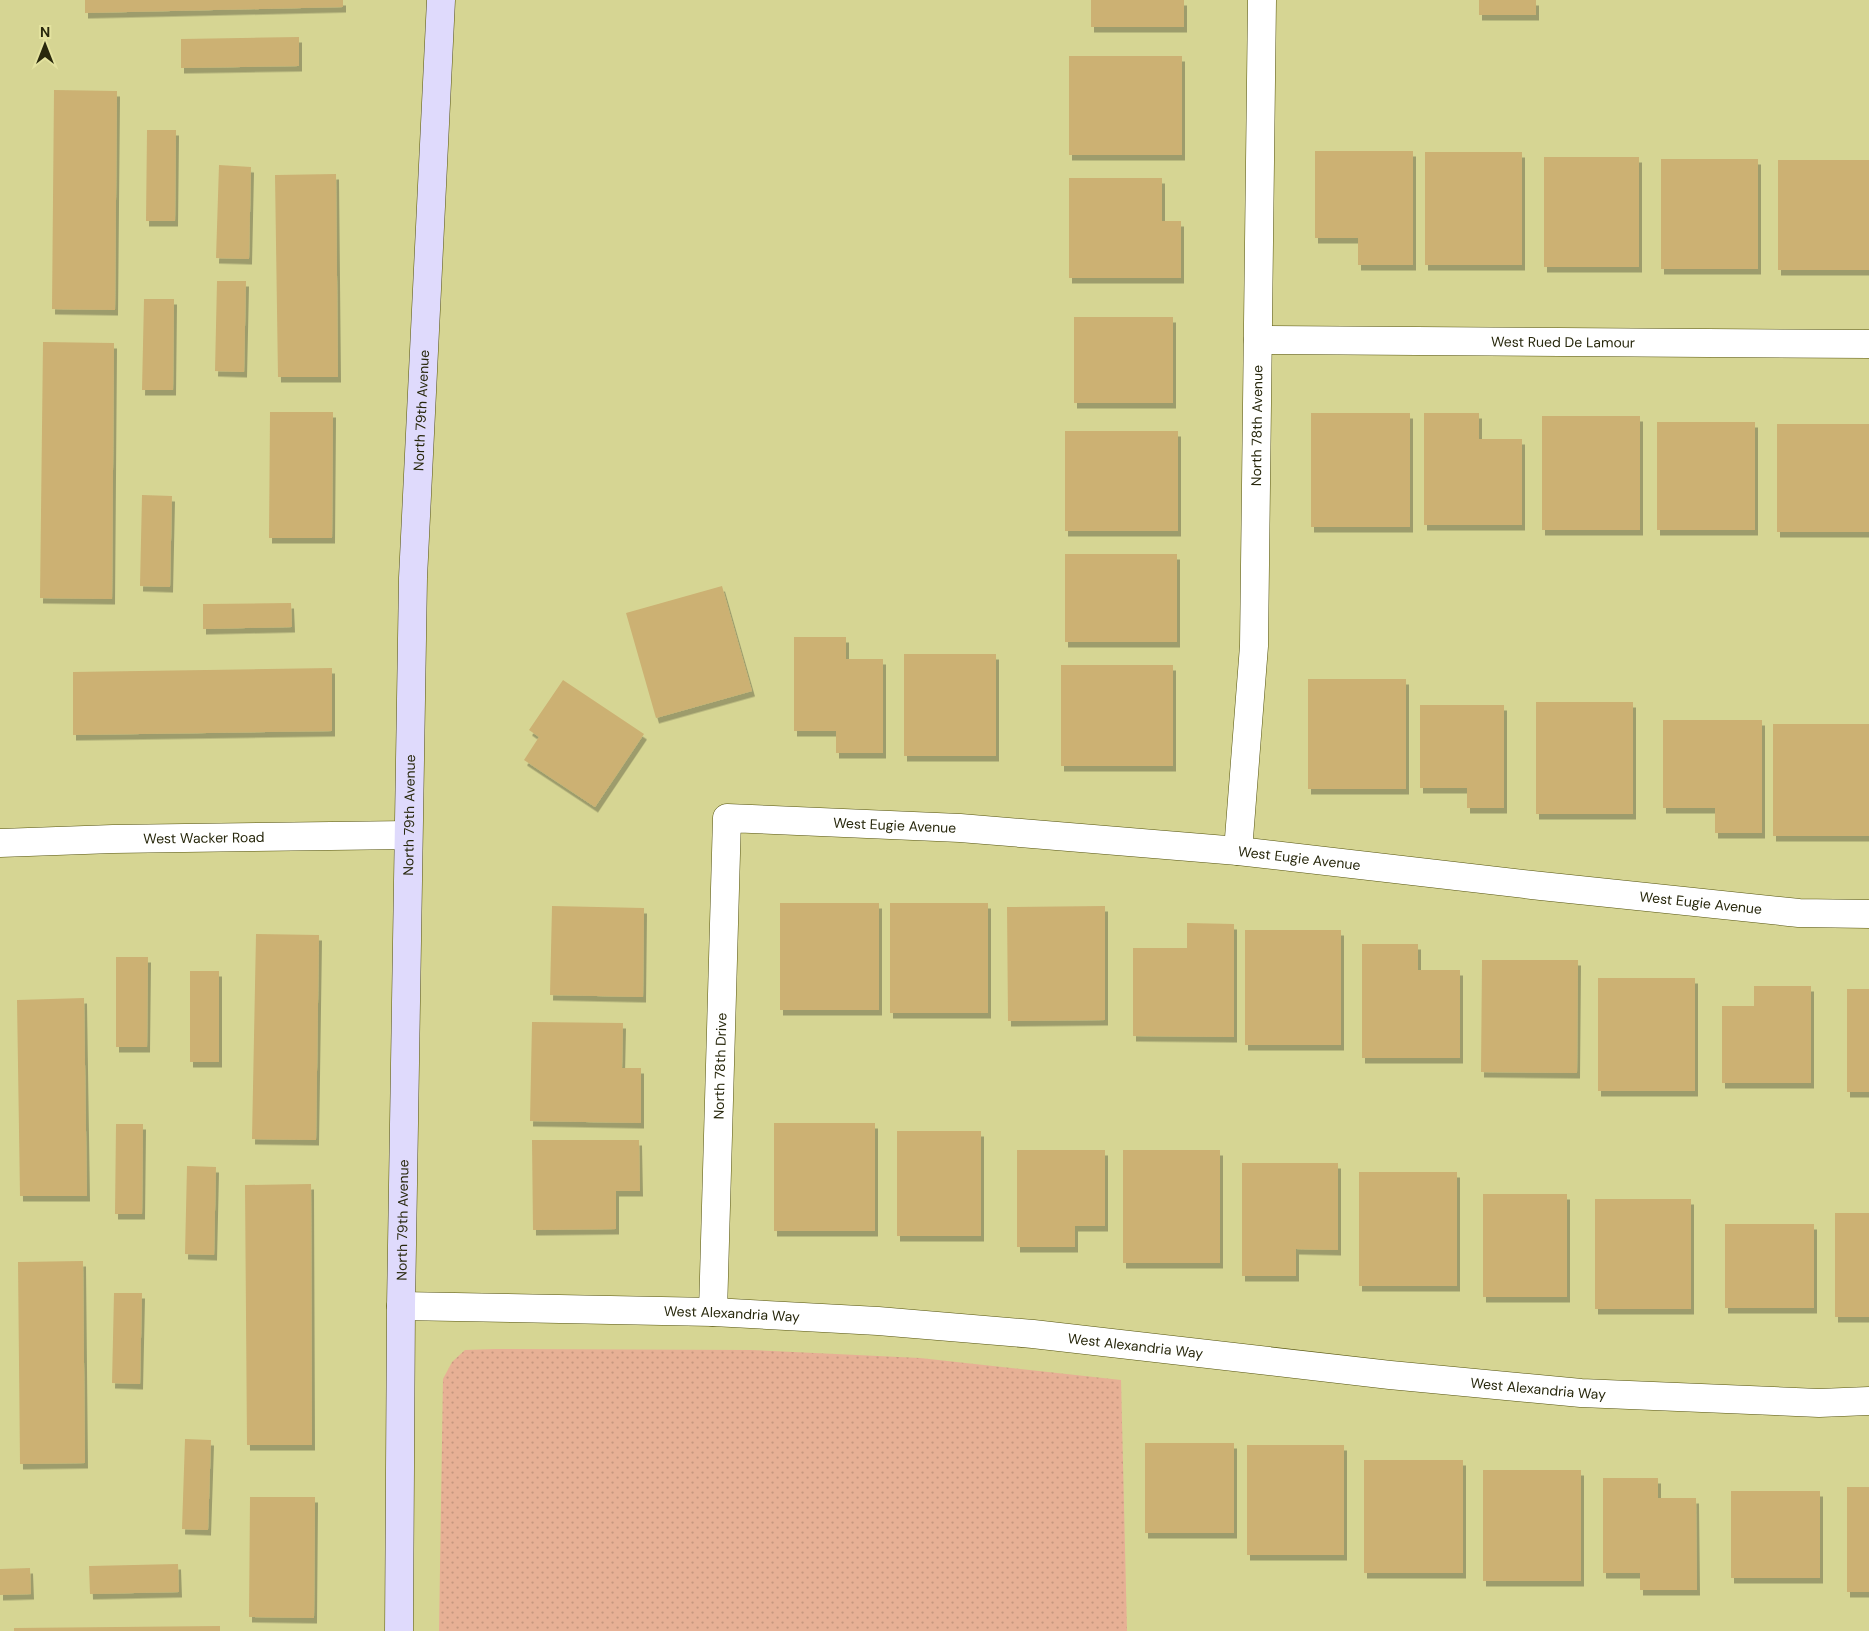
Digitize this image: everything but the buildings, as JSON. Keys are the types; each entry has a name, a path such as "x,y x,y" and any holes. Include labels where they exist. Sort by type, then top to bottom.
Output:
{"street":[{"name":"North 79th Avenue","path":"399,1631 401,1306 413,578 441,0"},
{"name":"North 78th Avenue","path":"1238,851 1254,646 1262,0"},
{"name":"West Rued De Lamour","path":"1258,340 1869,344"},
{"name":"West Eugie Avenue","path":"727,818 960,828 1238,851 1541,886 1799,913 1869,914"},
{"name":"North 78th Drive","path":"713,1312 727,818"},
{"name":"West Wacker Road","path":"0,843 113,839 408,835"},
{"name":"West Alexandria Way","path":"401,1306 713,1312 878,1321 1033,1334 1390,1375 1581,1394 1819,1403 1869,1401"}],"shaded area":[{"path":"465,1350 751,1350 920,1358 1121,1380 1127,1631 439,1631 443,1379 452,1362"}]}
